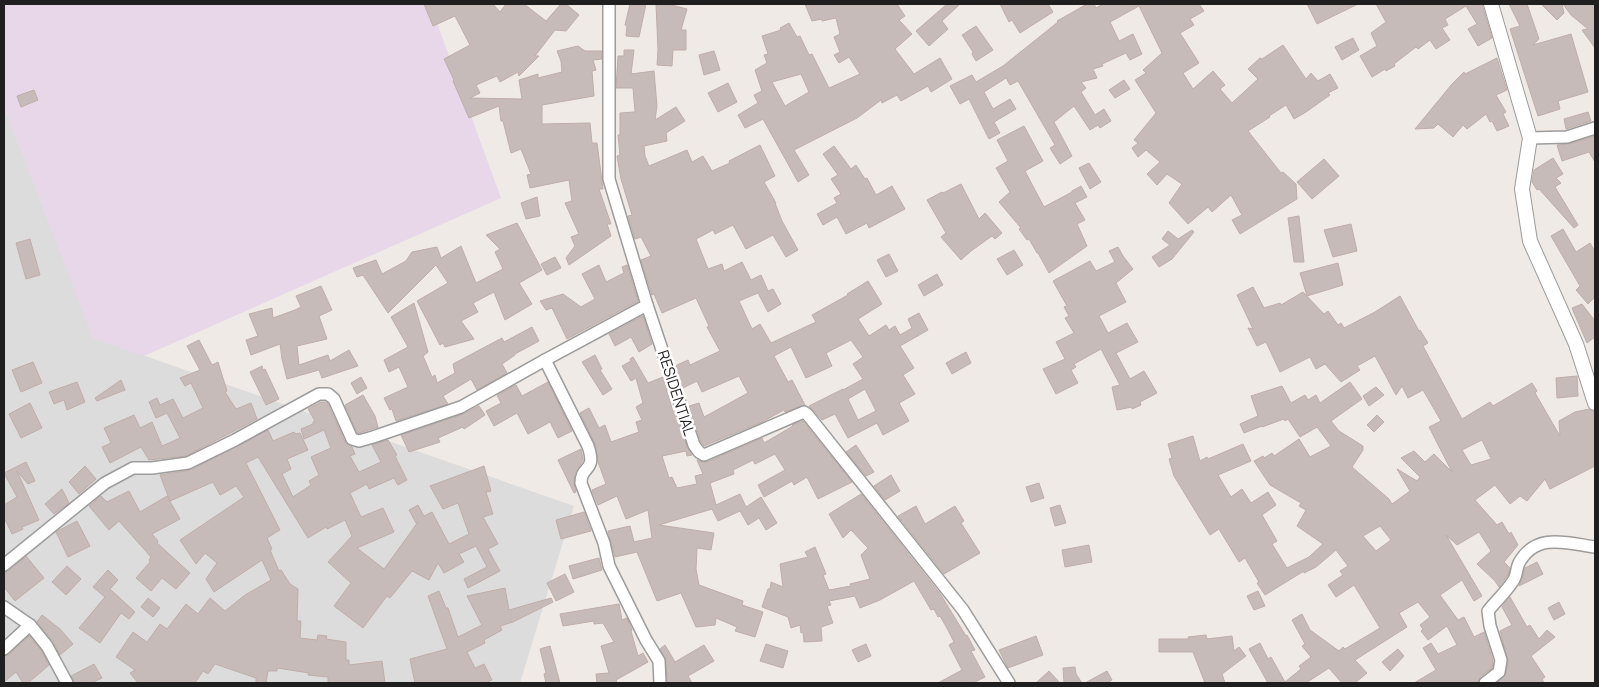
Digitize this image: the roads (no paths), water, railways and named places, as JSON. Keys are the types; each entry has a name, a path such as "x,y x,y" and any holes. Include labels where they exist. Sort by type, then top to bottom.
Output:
{"street":[{"name":"RESIDENTIAL","path":"609,4 608,179 647,305 694,445 704,455 804,412 807,414 963,610 1009,683"},
{"path":"1491,4 1530,138 1522,189 1530,242 1576,344 1595,403"},
{"path":"1530,138 1567,137 1595,128"},
{"path":"4,565 105,482 134,468 152,468 188,463 235,440 319,394 328,394 334,399 352,439 360,441 461,407 647,305"},
{"path":"545,360 592,457 591,464 581,476 581,483 604,543 609,566 641,631 659,661 660,683"},
{"path":"1485,683 1499,672 1501,660 1490,626 1488,611 1514,580 1518,565 1527,552 1539,543 1554,541 1595,547"},
{"path":"4,607 30,626 47,646 66,683"},
{"path":"4,649 30,626"}]}
